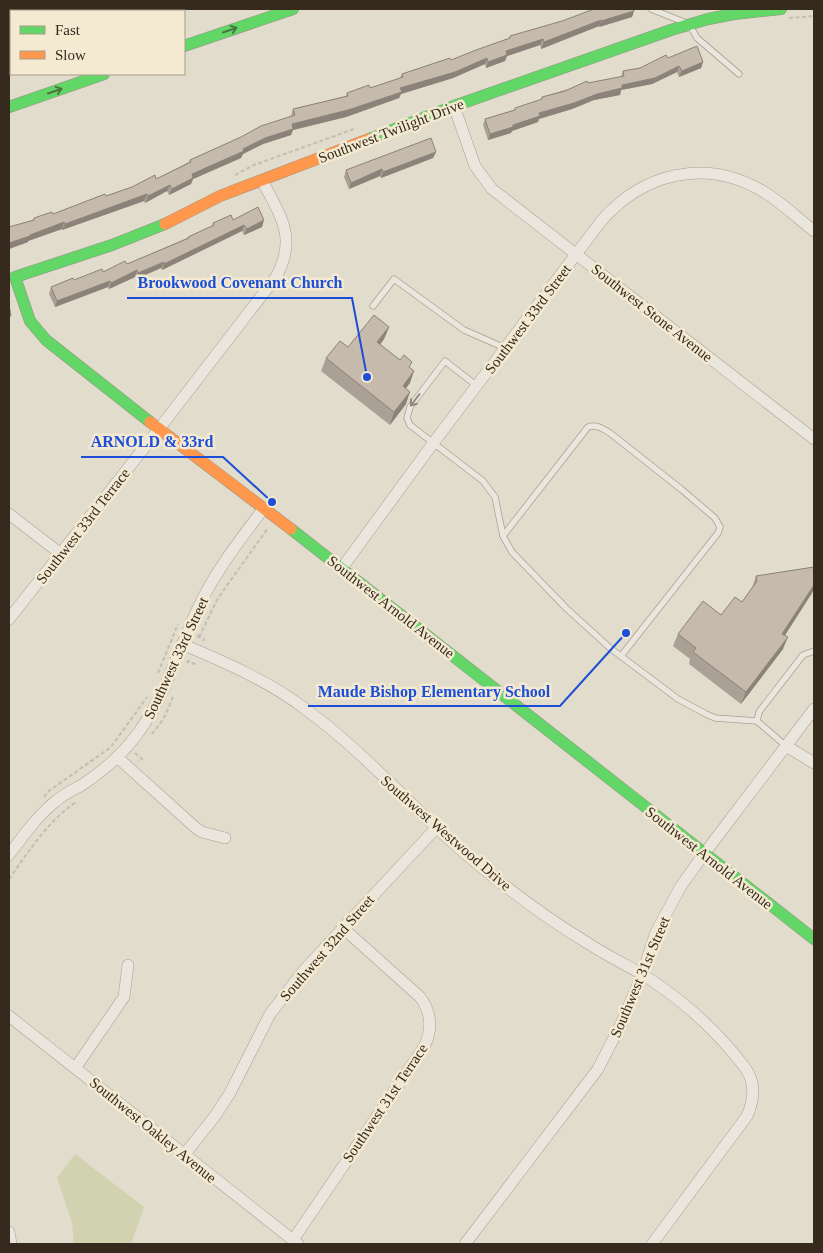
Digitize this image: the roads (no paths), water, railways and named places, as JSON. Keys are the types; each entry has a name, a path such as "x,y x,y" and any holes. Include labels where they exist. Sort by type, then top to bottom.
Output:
{"main road":[{"path":"185,46 293,9"},
{"name":"Southwest Twilight Drive","path":"12,278 112,246 220,196 454,106 689,24 734,14 781,9"},
{"path":"9,107 101,75"},
{"name":"Southwest Arnold Avenue","path":"12,278 28,315 38,332 46,340 159,429 342,568 814,939"}],"street":[{"name":"Southwest Stone Avenue","path":"454,106 472,159 482,177 498,195 814,439"},
{"name":"Southwest 33rd Street","path":"342,568 434,442 612,209 638,190 658,180 680,175 715,174 738,180 770,196 814,231"},
{"name":"Southwest 33rd Terrace","path":"9,619 276,277 282,264 287,243 286,234 283,222 262,180"},
{"name":"Southwest 33rd Street","path":"9,855 34,822 48,808 66,793 99,773 136,736 156,704 197,609 214,577 264,508"},
{"path":"9,514 60,554"},
{"name":"Southwest Westwood Drive","path":"182,644 258,679 302,707 336,734 493,878 588,944 642,975 690,1009 726,1045 748,1071 753,1090 753,1101 747,1116 652,1244"},
{"name":"Southwest 31st Street","path":"465,1244 598,1068 622,1022 642,975 656,932 681,886 814,709"},
{"path":"786,746 814,763"},
{"path":"117,757 196,828 202,832 225,838"},
{"name":"Southwest 32nd Street","path":"184,1155 215,1116 230,1093 270,1014 304,968 436,827"},
{"name":"Southwest 31st Terrace","path":"295,1242 424,1046 430,1027 427,1009 420,997 343,928"},
{"path":"76,1067 124,997 128,965"},
{"name":"Southwest Oakley Avenue","path":"9,1016 76,1067 295,1242"},
{"path":"9,1232 11,1244"}],"lane":[{"path":"651,9 689,24 697,38 739,74"},
{"path":"373,306 394,279 464,330 505,348"},
{"path":"477,386 445,361 410,407 407,418 410,425 483,480 495,497 503,536 512,552 566,608 620,656 678,699 715,718 757,721 786,746"},
{"path":"503,536 588,426 598,426 610,433 715,518 720,526 718,533 620,656"},
{"path":"757,721 759,712 803,655 814,651"}],"place":[{"name":"Brookwood Covenant Church","path":"367,377"},
{"name":"ARNOLD & 33rd","path":"272,502"},
{"name":"Maude Bishop Elementary School","path":"626,633"}]}
